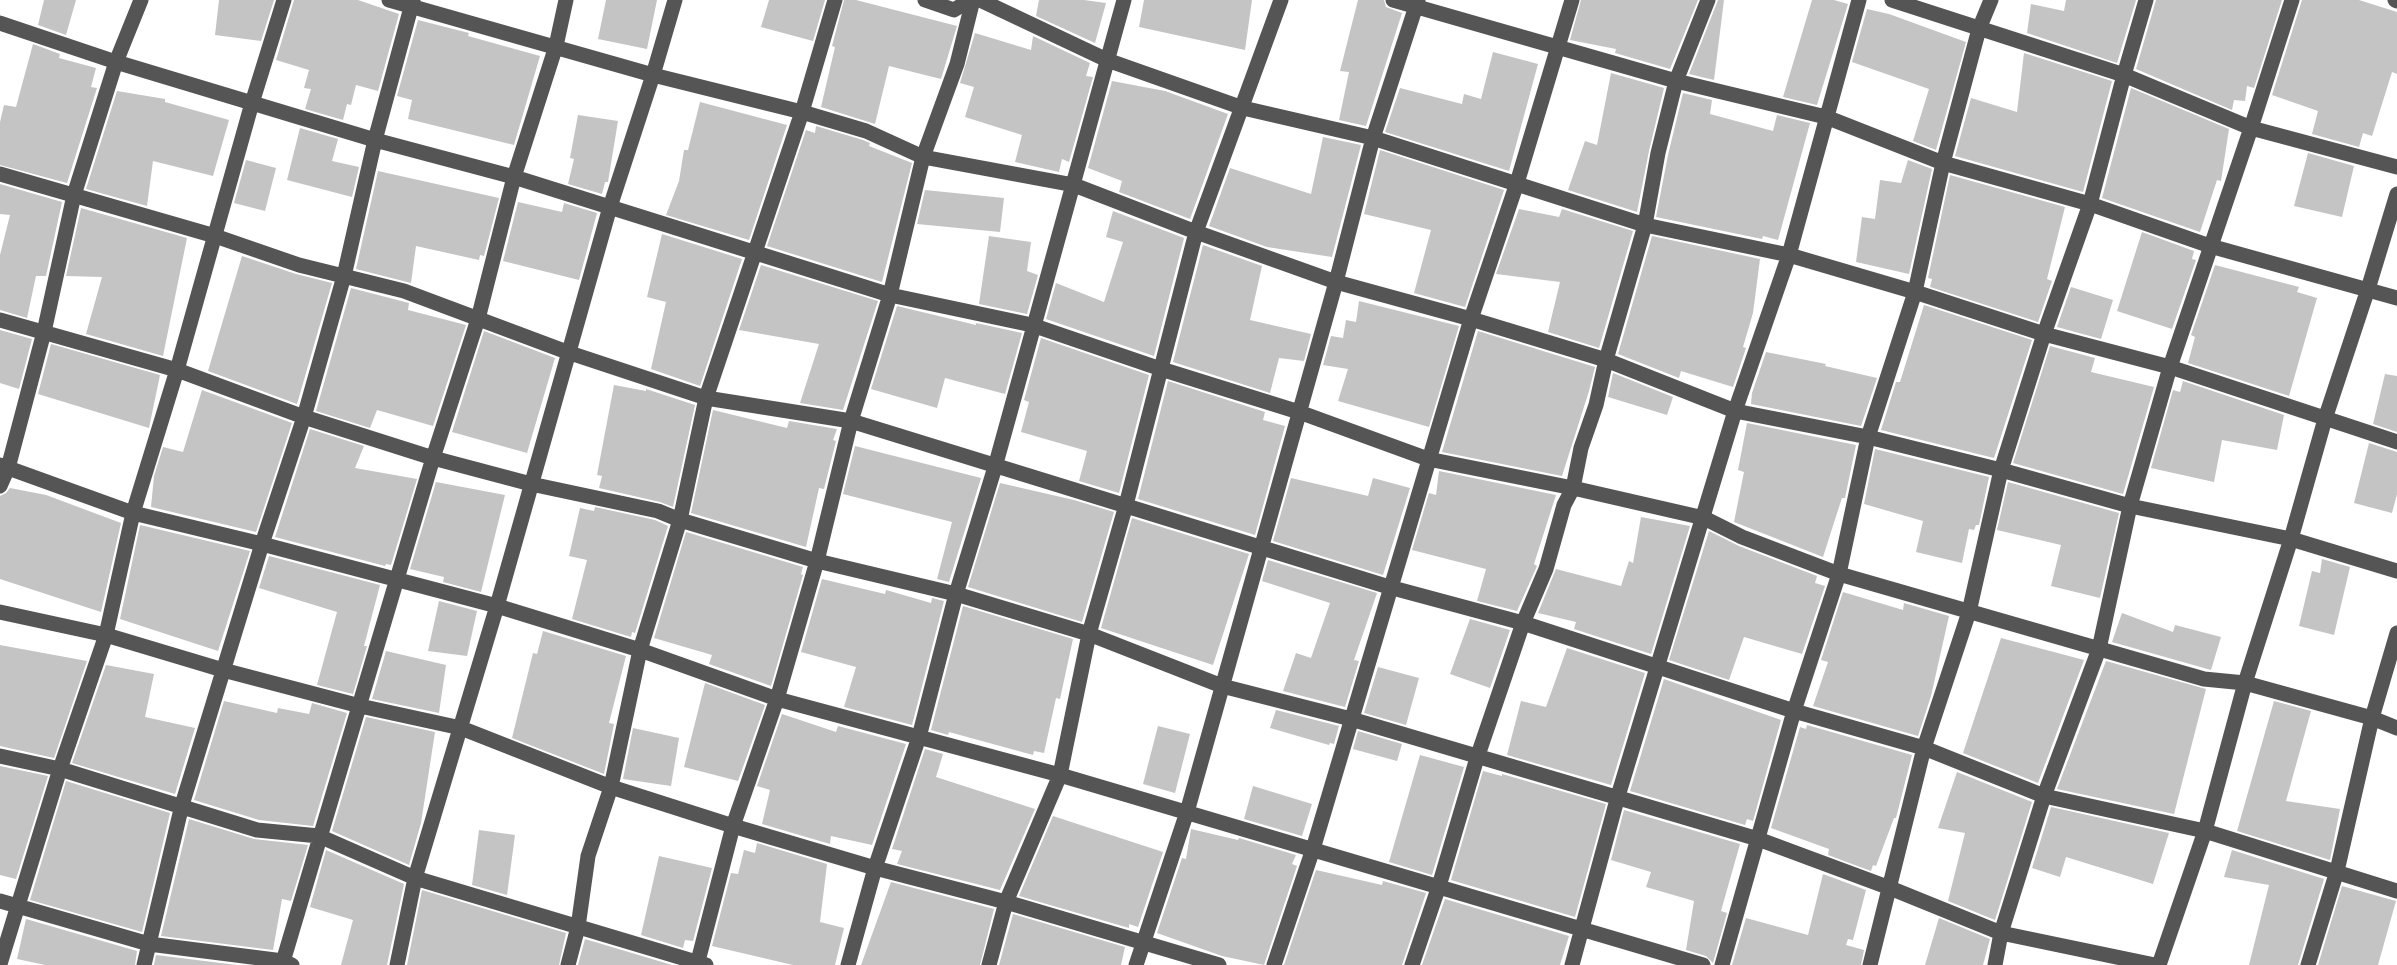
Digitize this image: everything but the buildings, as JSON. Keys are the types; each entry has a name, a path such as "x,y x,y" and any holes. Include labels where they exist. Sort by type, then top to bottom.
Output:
{"street":[{"path":"0,486 44,332 74,195 116,62 141,0"},
{"path":"0,964 60,769 106,635 133,513 177,370 252,103 284,0"},
{"path":"389,0 411,4 653,75 802,112 866,131 923,158 1074,185 1336,282 1471,319 1606,360 1735,411 1868,437 2001,470 2130,506 2291,539 2397,572"},
{"path":"0,901 149,944 286,964 319,836 433,458 478,319 514,177 556,46 567,0"},
{"path":"397,965 415,878 497,606 567,352 675,0"},
{"path":"568,965 578,927 588,856 610,787 640,650 680,520 706,398 802,112 835,0"},
{"path":"925,0 954,10 972,0"},
{"path":"0,756 60,769 257,830 319,836 415,878 701,964 733,826 777,699 817,561 851,422 890,295 923,158 957,64 972,0"},
{"path":"980,0 1107,60 1243,108 1373,138 1645,225 1789,255 1915,292 2044,334 2170,367 2397,442"},
{"path":"848,965 875,868 919,737 956,594 995,467 1032,325 1074,185 1124,0"},
{"path":"989,965 1006,902 1060,775 1089,634 1126,505 1196,232 1281,0"},
{"path":"1393,0 1417,3 1676,81 1826,117 1943,163 2090,204 2210,246 2397,298"},
{"path":"1274,965 1312,849 1471,319 1518,183 1572,0"},
{"path":"1412,965 1439,886 1477,758 1523,623 1546,569 1564,505 1573,488 1581,448 1596,405 1606,360 1645,225 1658,153 1676,81 1708,0"},
{"path":"1572,965 1618,796 1735,411 1789,255 1859,0"},
{"path":"1892,0 2124,75 2251,128 2397,167"},
{"path":"1722,965 1794,711 1839,574 1868,437 1915,292 1943,163 1979,29 1991,0"},
{"path":"1870,965 1924,748 1969,612 2001,470 2044,334 2090,204 2146,0"},
{"path":"1995,965 2001,933 2044,796 2099,649 2130,506 2170,367 2292,0"},
{"path":"1136,965 1187,812 1336,282 1373,138 1417,3"},
{"path":"144,965 182,805 262,544 304,417 344,276 375,140 411,4"},
{"path":"0,23 116,62 375,140 514,177 890,295 1032,325 1161,369 1299,412 1428,459 1573,488 1704,518 1742,537 1839,574 2204,679 2245,683 2372,718 2397,728"},
{"path":"0,174 214,236 298,265 404,291 567,352 706,398 851,422 1389,587 1523,623 1794,711 1924,748 2044,796 2205,831 2397,891"},
{"path":"0,320 177,370 304,417 433,458 531,484 658,511 680,520 817,561 956,594 1089,634 1222,686 1351,719 1477,758 1618,796 1758,839 1890,888 2001,933 2157,965 2205,831 2245,683 2291,539 2325,418 2397,194"},
{"path":"4,466 133,513 262,544 497,606 640,650 777,699 1060,775 1703,965"},
{"path":"0,612 106,635 223,670 360,706 461,728 610,787 733,826 875,868 1006,902 1219,965"},
{"path":"2308,965 2337,871 2372,718 2397,633"}]}
